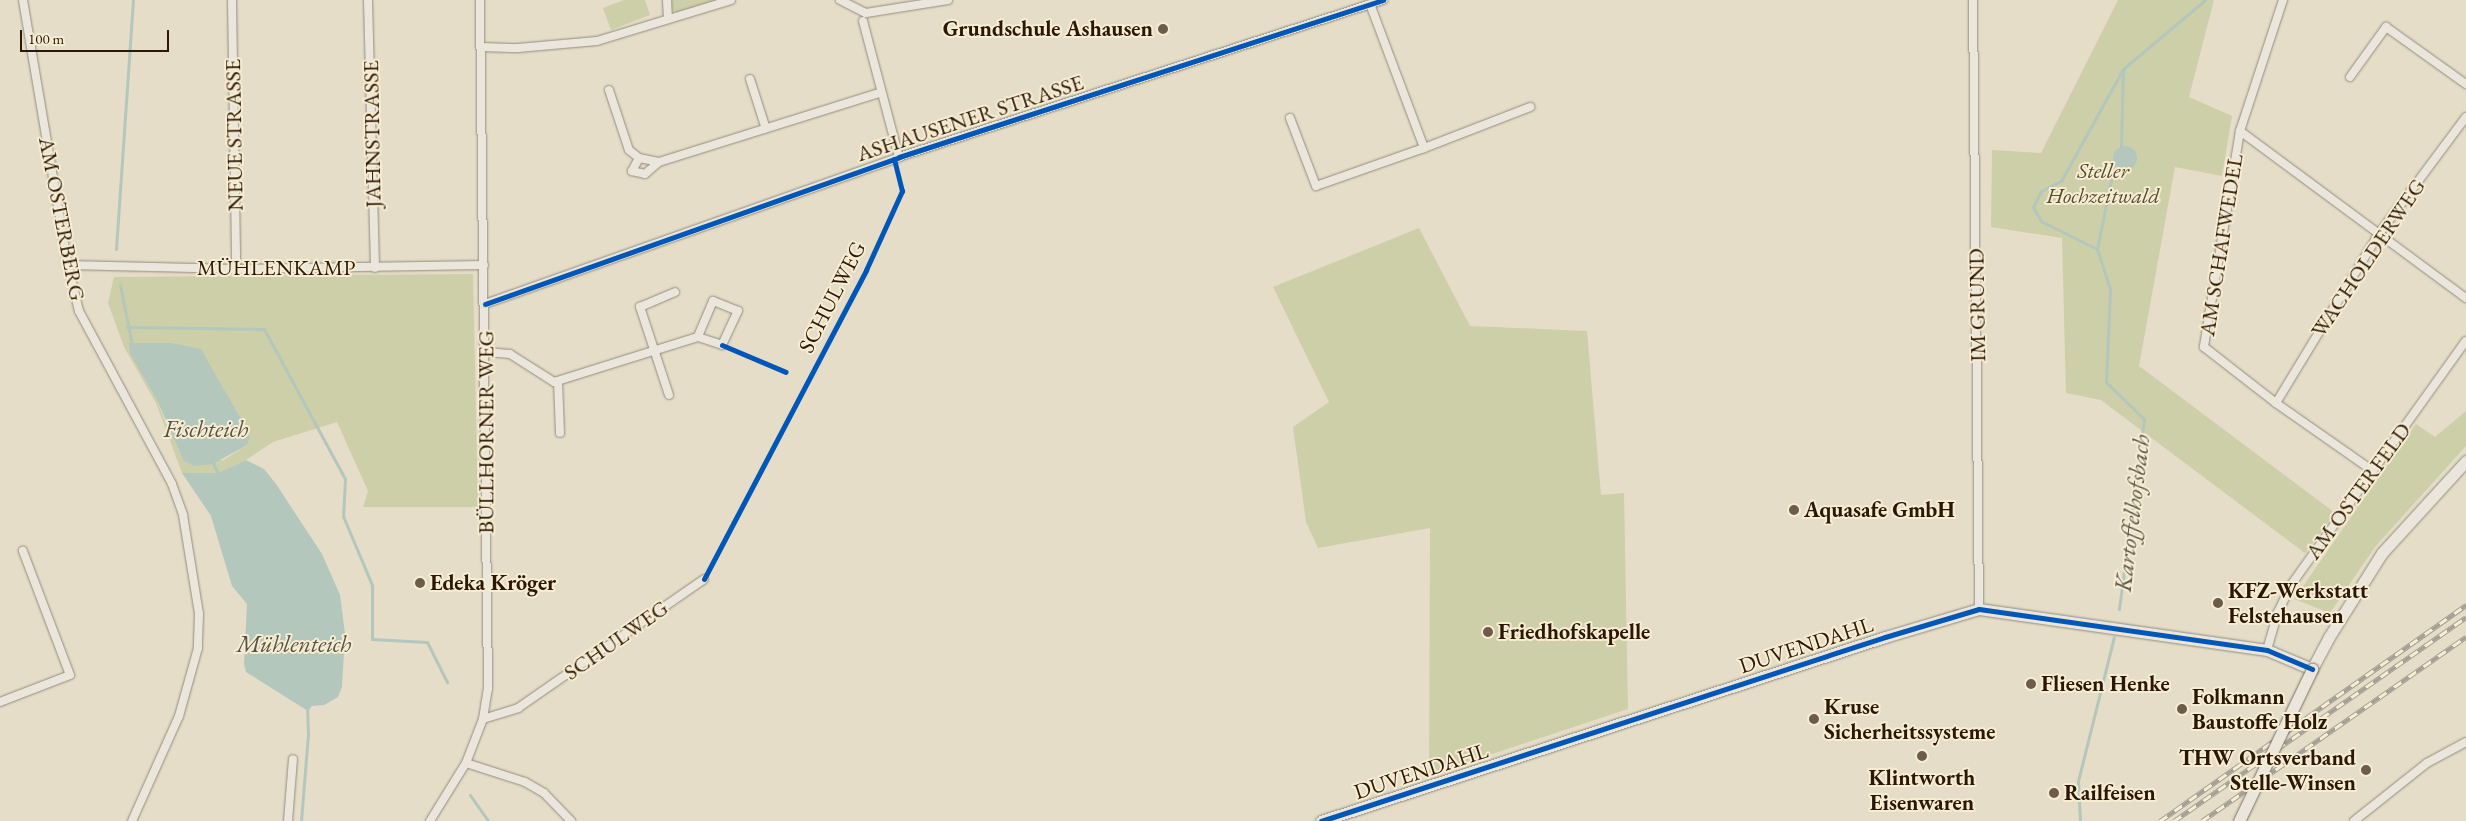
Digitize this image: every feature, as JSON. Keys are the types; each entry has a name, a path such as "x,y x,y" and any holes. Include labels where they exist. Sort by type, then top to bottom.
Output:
{"street":[{"name":"AM OSTERBERG","path":"22,0 68,265 79,311 172,484 182,515 199,614 198,648 182,707 132,821"},
{"name":"NEUE STRASSE","path":"232,0 236,269"},
{"name":"JAHNSTRASSE","path":"368,0 375,268"},
{"name":"BÜLLHORNER WEG","path":"430,821 466,763 483,719 488,689 486,352 480,0"},
{"path":"667,0 668,18"},
{"path":"481,47 518,48 597,41 731,0"},
{"path":"840,0 866,13 948,0"},
{"name":"ASHAUSENER STRASSE","path":"485,304 899,157 1383,0"},
{"name":"IM GRUND","path":"1973,0 1979,609"},
{"name":"AM SCHAFWEDEL","path":"2283,0 2240,131 2204,347 2276,404 2373,471"},
{"path":"1370,4 1424,148"},
{"path":"863,21 879,93 899,157"},
{"path":"2350,77 2386,27 2466,84"},
{"path":"750,79 766,129"},
{"path":"609,90 629,150 639,158 659,162"},
{"path":"639,158 632,171 645,174 659,162 879,93"},
{"path":"1290,118 1316,186 1424,148 1530,107"},
{"name":"WACHOLDERWEG","path":"2276,404 2378,235 2466,117"},
{"path":"2240,131 2378,235 2466,298"},
{"name":"MÜHLENKAMP","path":"68,265 236,269 484,265"},
{"path":"669,395 640,307 675,292"},
{"path":"486,352 510,354 554,382 698,337 722,345 738,311 713,301 698,337"},
{"name":"AM OSTERFELD","path":"2267,650 2278,612 2290,584 2466,341"},
{"path":"558,381 560,433"},
{"path":"2239,821 2312,669 2382,553 2466,461"},
{"path":"0,702 70,675 24,551"},
{"name":"SCHULWEG","path":"483,719 518,708 704,579"},
{"name":"DUVENDAHL","path":"1321,821 1876,640 1979,609 2267,650 2312,669"},
{"path":"2354,821 2427,763 2466,742"},
{"path":"288,821 294,759"},
{"path":"466,763 525,782 544,793 571,821"}],"green space":[{"path":"624,0 645,0 650,15 611,30 603,8"},
{"path":"672,0 718,0 676,12 672,10"},
{"name":"Steller Hochzeitwald","path":"2118,0 2214,0 2189,97 2232,116 2222,176 2175,167 2139,366 2335,513 2305,553 2101,400 2066,393 2062,238 1991,227 1992,150 2041,153"},
{"path":"1419,228 1470,326 1587,331 1601,495 1624,493 1628,709 1429,775 1430,528 1318,548 1306,522 1293,427 1329,402 1273,287"},
{"path":"473,274 478,507 363,507 368,491 337,422 273,442 246,460 218,473 182,473 156,403 124,347 108,303 114,277","holes":["130,354 250,438 247,445 222,461 166,424 157,400"]},
{"path":"2466,411 2466,446 2375,547 2330,613 2294,599 2416,424 2435,437"}],"water":[{"path":"2125,146 2133,150 2137,158 2133,166 2125,170 2117,166 2113,158 2117,150"},
{"name":"Fischteich","path":"129,343 171,343 201,349 243,423 250,438 247,445 213,464 194,466 184,461 157,400 130,354"},
{"name":"Mühlenteich","path":"246,460 264,469 276,484 322,554 340,595 345,634 342,687 338,697 324,705 312,706 308,711 246,672 244,664 247,604 232,586 211,516 182,473 218,473"}],"waterway":[{"path":"116,249 133,0"},
{"name":"Kartoffelhofsbach","path":"2119,609 2144,419 2106,382 2110,289 2097,249 2041,221 2033,207 2041,191 2061,181 2123,69 2205,0"},
{"path":"2121,146 2123,70"},
{"path":"2097,249 2114,165"},
{"path":"120,285 132,345"},
{"path":"127,327 264,329 345,479 343,516 372,585 372,639 427,642 447,682"},
{"path":"212,461 219,476"},
{"name":"Kartoffelhofsbach","path":"2080,821 2078,781 2114,637"},
{"path":"301,821 308,734 307,707"},
{"path":"470,795 488,821"}],"railway":[{"path":"2160,821 2466,605"},
{"path":"2174,821 2466,617"},
{"path":"2202,821 2466,637"}],"cycle path":[{"path":"485,304 899,157 1383,0"},
{"path":"704,579 866,270 902,191 894,159"},
{"path":"722,345 786,372"},
{"path":"1321,821 1885,637 1979,609 2267,650 2312,669"}],"place":[{"name":"Grundschule Ashausen","path":"1163,29"},
{"name":"Aquasafe GmbH","path":"1794,510"},
{"name":"Edeka Kröger","path":"420,583"},
{"name":"KFZ-Werkstatt Felstehausen","path":"2218,603"},
{"name":"Friedhofskapelle","path":"1488,632"},
{"name":"Fliesen Henke","path":"2031,684"},
{"name":"Folkmann Baustoffe Holz","path":"2182,709"},
{"name":"Kruse Sicherheitssysteme","path":"1814,719"},
{"name":"Klintworth Eisenwaren","path":"1922,756"},
{"name":"THW Ortsverband Stelle-Winsen","path":"2366,770"},
{"name":"Railfeisen","path":"2054,793"}]}
